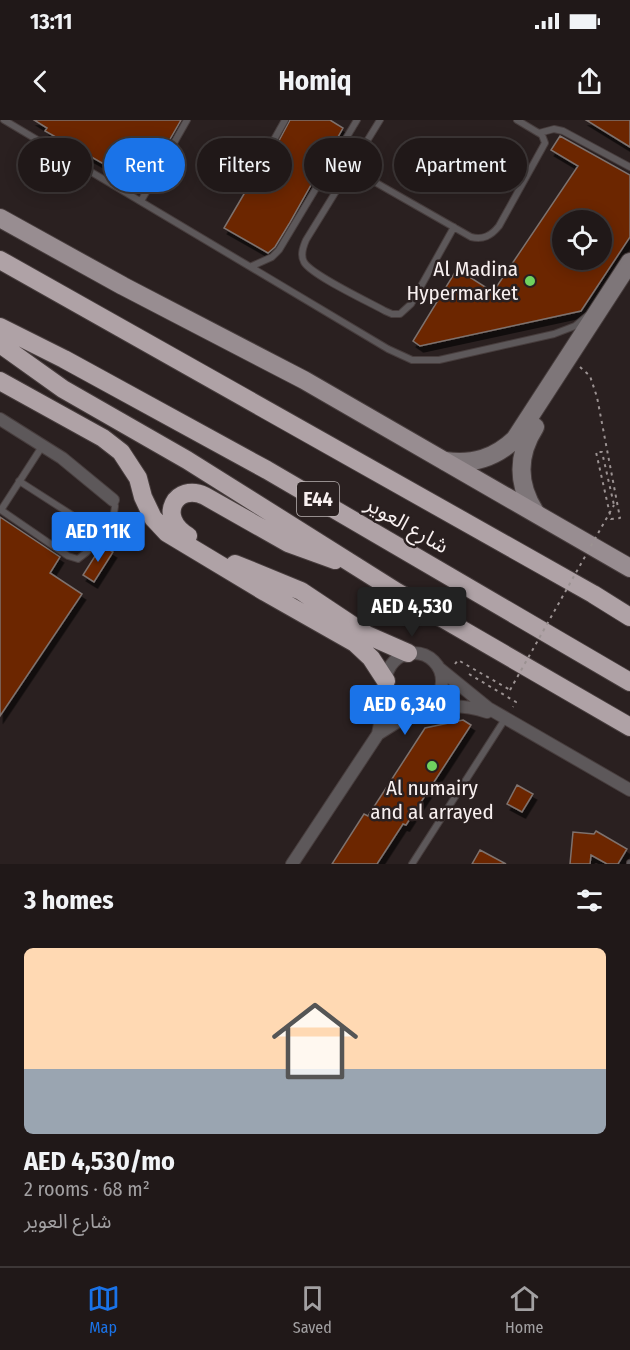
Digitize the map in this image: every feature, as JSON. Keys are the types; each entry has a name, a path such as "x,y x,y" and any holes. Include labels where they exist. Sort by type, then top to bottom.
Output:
{"highway":[{"name":"شارع العوير","path":"0,260 593,594"},
{"name":"شارع العوير","path":"0,327 64,359 267,470 630,682"},
{"path":"0,344 63,389 187,460 397,592 630,727"},
{"path":"0,381 112,444 133,469 147,508 159,526 264,592 355,643 371,658 386,685"},
{"path":"351,564 302,549 200,494 187,493 172,506 171,519 178,530 214,553 239,566 301,591 367,635 408,653"},
{"path":"593,594 630,601"},
{"name":"E44","path":"593,594 630,617"}],"main road":[{"path":"0,218 143,296 273,363 630,568"}],"street":[{"path":"445,461 482,460 501,451 515,439 630,262"},
{"path":"535,512 523,486 521,464 527,440 630,284"},
{"path":"0,419 43,444 81,472 113,500"},
{"path":"292,864 378,734 390,666 395,660 408,653 430,657 440,669 471,696 505,719 630,790"},
{"path":"378,734 432,704 439,696 442,687 443,678 440,669"},
{"path":"386,685 390,697 397,705 406,709 444,705 463,706 505,719"}],"lane":[{"path":"4,120 400,355 426,361 439,360 554,334 575,326 605,300"},
{"path":"141,201 187,120"},
{"path":"275,138 285,120"},
{"path":"252,266 272,258 279,250 357,120"},
{"path":"370,138 380,120"},
{"path":"382,186 454,227 479,239 487,237 494,232 545,143 545,139 538,133 517,120"},
{"path":"538,133 554,129 563,131 630,167"},
{"path":"338,192 303,247 304,262 316,273 392,314 399,314 411,304 454,227"},
{"path":"43,444 0,510 73,558 83,556 114,513 113,500"},
{"path":"19,482 100,532"},
{"path":"412,864 505,719"}],"path":[{"path":"455,666 458,660 510,690 614,505 602,452 596,452 611,519 620,518 597,397 590,376 577,364"},
{"path":"465,672 516,702"}],"building":[{"path":"34,120 181,120 171,138 104,138 104,164 92,157 92,138 57,138 45,131 47,128"},
{"path":"290,120 330,120 343,128 337,138 304,138 304,192 307,192 275,247 268,253 224,228 245,192 292,192 292,138 280,138"},
{"path":"586,120 630,120 630,147"},
{"path":"560,136 630,175 630,237 612,264 612,210 552,210 552,270 608,270 581,311 420,346 413,341 457,269 493,292 578,166 551,150"},
{"path":"0,517 60,557 50,573 82,594 0,716"},
{"path":"102,545 113,552 94,582 83,575"},
{"path":"463,720 471,725 406,825 403,824 377,864 332,864 364,814 368,816 425,728"},
{"path":"517,785 533,794 522,812 507,804"},
{"path":"596,831 627,849 618,864 607,864 591,855 590,864 570,864 573,832 594,834"},
{"path":"480,850 506,864 472,864"}],"place":[{"name":"Al Madina Hypermarket","path":"530,281"},
{"name":"Al numairy and al arrayed","path":"432,766"}]}
